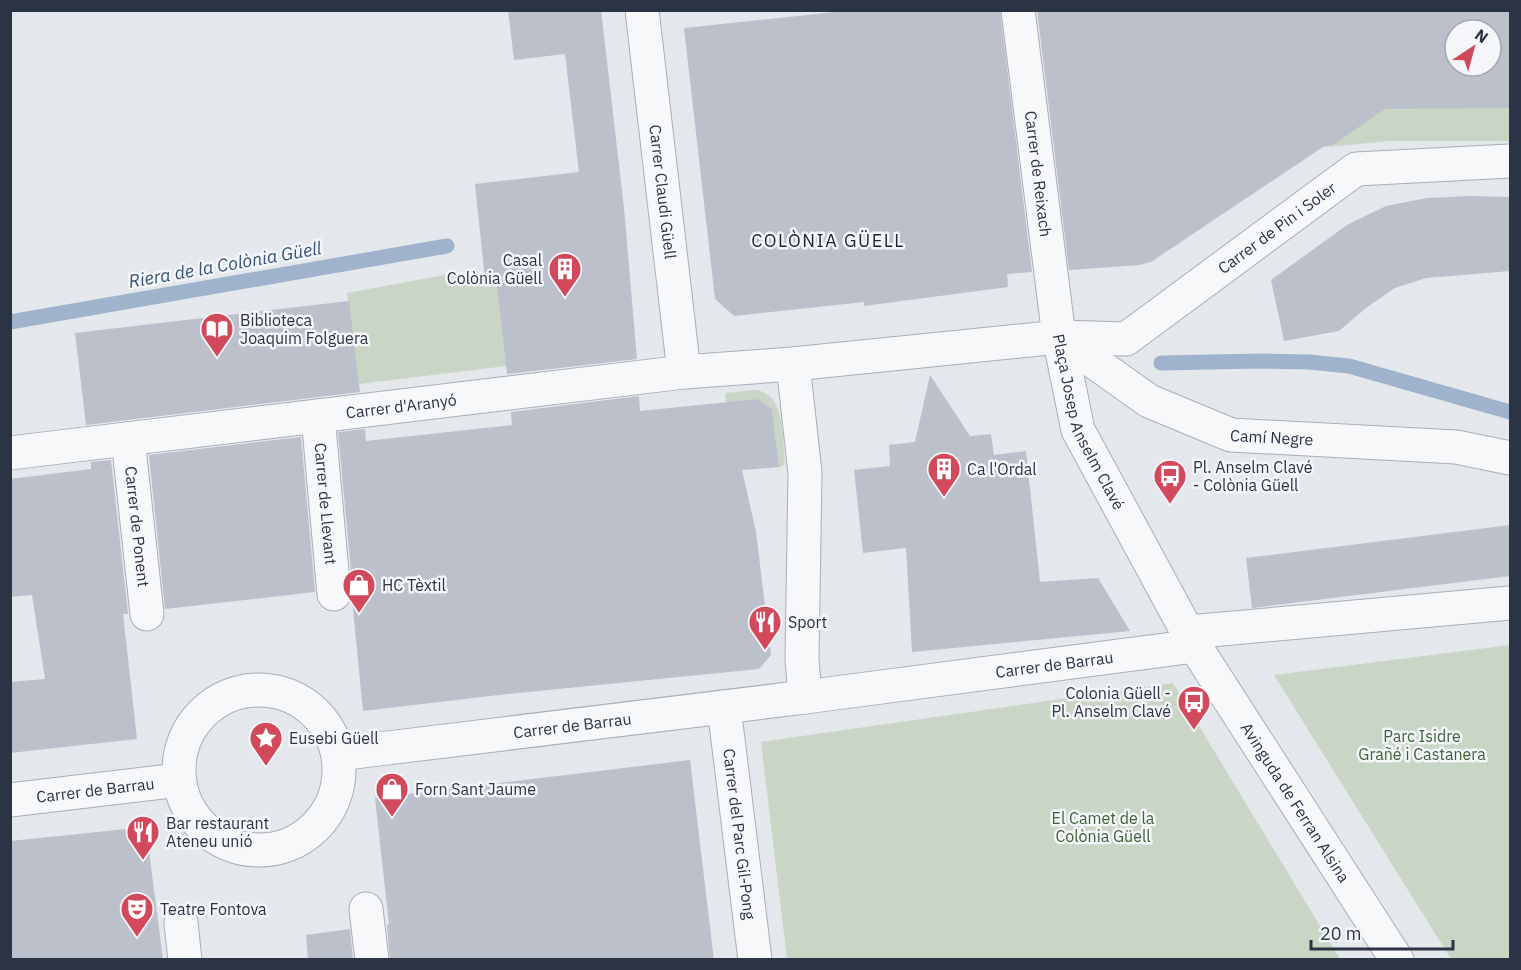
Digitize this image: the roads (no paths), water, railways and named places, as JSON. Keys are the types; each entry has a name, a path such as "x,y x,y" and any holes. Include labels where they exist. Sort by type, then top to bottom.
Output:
{"street":[{"name":"Carrer Claudi Güell","path":"642,10 684,372"},
{"name":"Carrer de Reixach","path":"1018,10 1059,337"},
{"name":"Carrer de Pin i Soler","path":"1059,337 1126,339 1356,170 1510,161"},
{"name":"Plaça Josep Anselm Clavé","path":"793,364 1059,337 1078,430 1192,639"},
{"name":"Camí Negre","path":"1059,337 1149,401 1231,435 1456,447 1510,458"},
{"name":"Carrer d'Aranyó","path":"10,453 684,372 793,364"},
{"path":"793,364 805,473 802,659 805,697"},
{"name":"Carrer de Llevant","path":"318,416 334,594"},
{"name":"Carrer de Ponent","path":"128,439 147,614"},
{"name":"Carrer de Barrau","path":"338,754 805,697 1192,639 1510,603"},
{"name":"Avinguda de Ferran Alsina","path":"1192,639 1397,960"},
{"path":"260,688 287,693 311,708 329,729 338,754 340,780 332,805 317,825 297,841 272,849 246,849 222,841 201,826 186,805 179,780 180,752 190,726 209,706 232,693 260,688"},
{"name":"Carrer del Parc Gil-Pong","path":"724,707 755,960"},
{"name":"Carrer de Barrau","path":"10,800 179,780"},
{"path":"366,909 372,960"},
{"path":"181,923 185,960"}],"waterway":[{"name":"Riera de la Colònia Güell","path":"10,322 447,246"},
{"name":"Riera de la Colònia Güell","path":"1161,363 1261,361 1349,366 1510,412"}],"place":[{"name":"Casal Colònia Güell","path":"565,298"},
{"name":"Biblioteca Joaquim Folguera","path":"217,358"},
{"name":"Ca l'Ordal","path":"944,498"},
{"name":"Pl. Anselm Clavé - Colònia Güell","path":"1170,505"},
{"name":"HC Tèxtil","path":"359,614"},
{"name":"Sport","path":"765,651"},
{"name":"Colonia Güell - Pl. Anselm Clavé","path":"1194,731"},
{"name":"Eusebi Güell","path":"266,767"},
{"name":"Forn Sant Jaume","path":"392,818"},
{"name":"Bar restaurant Ateneu unió","path":"143,861"},
{"name":"Teatre Fontova","path":"137,938"}],"district":[{"name":"COLÒNIA GÜELL","path":"828,241"}],"park label":[{"name":"Parc Isidre Grañé i Castanera","path":"1422,745"},
{"name":"El Camet de la Colònia Güell","path":"1103,827"}]}
